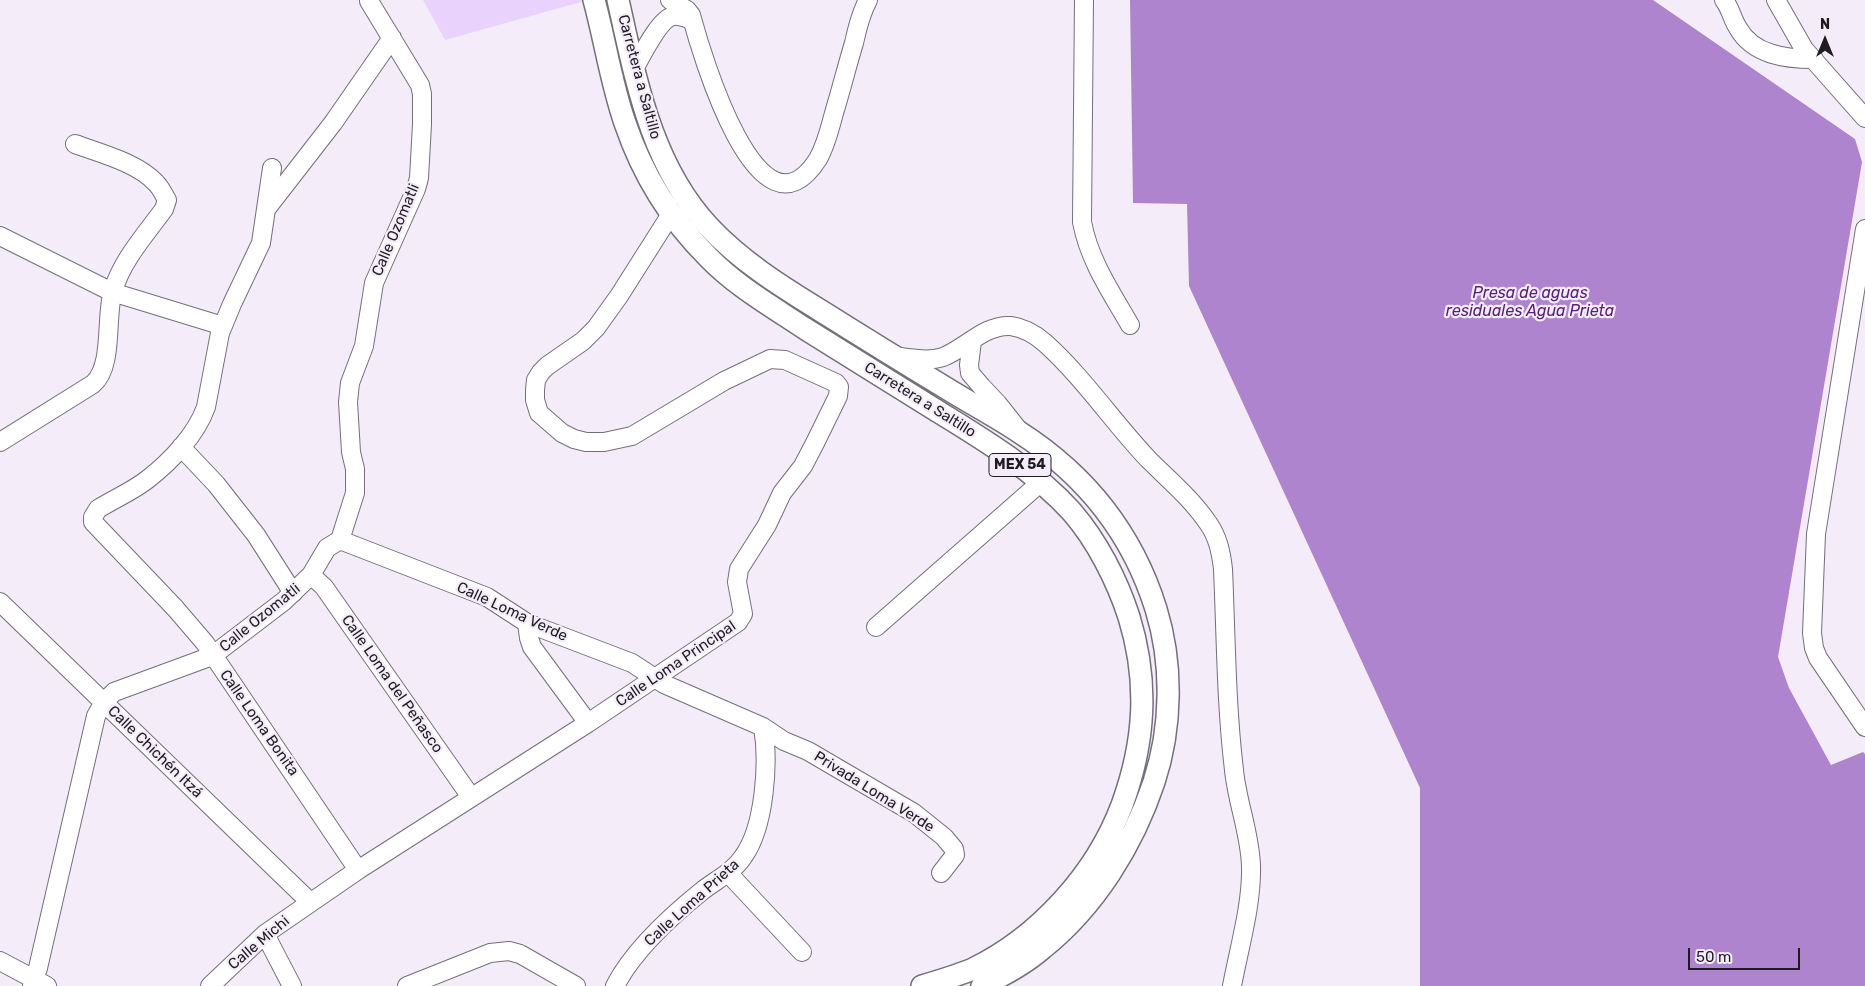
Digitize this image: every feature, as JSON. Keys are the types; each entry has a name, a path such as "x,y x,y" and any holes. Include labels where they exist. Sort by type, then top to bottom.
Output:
{"main road":[{"name":"Carretera a Saltillo","path":"594,0 624,120 636,151 652,183 672,214 708,258 753,295 1012,458 1071,511 1085,530 1114,578 1126,608 1137,648 1141,675 1141,735 1136,764 1116,820 1099,852 1080,879 1051,912 1028,933 1001,953 972,969 948,979 922,986"},
{"name":"Carretera a Saltillo","path":"618,0 647,119 656,142 671,175 687,202 706,224 746,262 893,356 1019,432 1044,450 1088,488 1108,512 1124,536 1141,568 1159,619 1165,646 1168,704 1166,734 1160,765 1137,826 1120,858 1095,894 1064,929 1042,949 1013,969 982,986"}],"street":[{"path":"670,0 687,10 692,20 729,124 748,157 758,170 769,179 780,182 793,182 805,175 818,158 828,136 860,19 868,0"},
{"path":"1084,0 1082,222 1085,239 1093,259 1130,325"},
{"path":"1724,0 1743,36 1758,48 1770,54 1785,57 1814,59"},
{"path":"1776,0 1798,39 1865,118"},
{"name":"Calle Ozomatli","path":"104,702 114,692 212,656 293,593 311,575 327,548 340,540 356,492 349,418 350,383 366,340 374,283 402,218 412,200 419,178 422,124 422,94 417,78 369,1"},
{"path":"634,69 653,37 668,18 677,16 692,20"},
{"path":"267,208 333,123 392,38"},
{"path":"0,442 93,384 100,377 108,339 112,292 119,273 164,209 167,200 157,184 149,176 114,158 75,144"},
{"path":"272,168 261,243 223,326 202,418 181,447 216,484 256,535 293,593"},
{"name":"Calle Loma Principal","path":"310,902 471,796 588,723 740,620 742,610 737,582 739,569 767,525 782,493 816,443 839,392 839,387 833,381 785,360 775,358 724,381 632,436 604,442 586,442 562,433 539,413 535,400 536,380 541,372 583,341 596,328 672,214"},
{"path":"1865,229 1816,534 1812,633 1814,648 1818,658 1865,728"},
{"path":"0,236 112,292 223,326"},
{"path":"893,356 943,357 988,330 999,326 1023,328 1044,343 1104,407 1148,458 1193,503 1216,536 1221,552 1223,569 1229,722 1234,773 1248,841 1251,866 1247,907 1232,986"},
{"path":"972,341 970,373 998,404 1019,432"},
{"name":"Calle Loma Bonita","path":"181,447 148,480 98,509 93,517 96,526 175,608 205,643 358,870"},
{"path":"876,627 1040,482"},
{"name":"Calle Loma Verde","path":"340,540 366,552 487,597 528,623 632,663 653,678 709,705 763,727"},
{"name":"Calle Loma del Peñasco","path":"311,575 324,587 471,796"},
{"name":"Calle Chichén Itzá","path":"0,602 310,902"},
{"path":"528,623 532,647 588,723"},
{"path":"0,961 38,984 96,716 104,702"},
{"name":"Calle Loma Prieta","path":"615,986 634,955 702,891 728,873 743,858 753,840 763,792 766,745 763,727"},
{"name":"Privada Loma Verde","path":"763,727 784,741 808,751 914,814 936,830 955,851 953,859 941,873"},
{"path":"728,873 802,952"},
{"name":"Calle Michi","path":"210,986 265,934 310,902"},
{"path":"265,934 292,986"},
{"path":"407,986 490,953 509,951 520,954 576,986"}],"shaded area":[{"path":"423,0 588,0 445,40"}],"water":[{"name":"Presa de aguas residuales Agua Prieta","path":"1130,0 1653,0 1855,139 1862,162 1778,657 1789,688 1831,765 1863,752 1865,754 1865,986 1420,986 1420,788 1189,286 1187,204 1133,203"}]}
